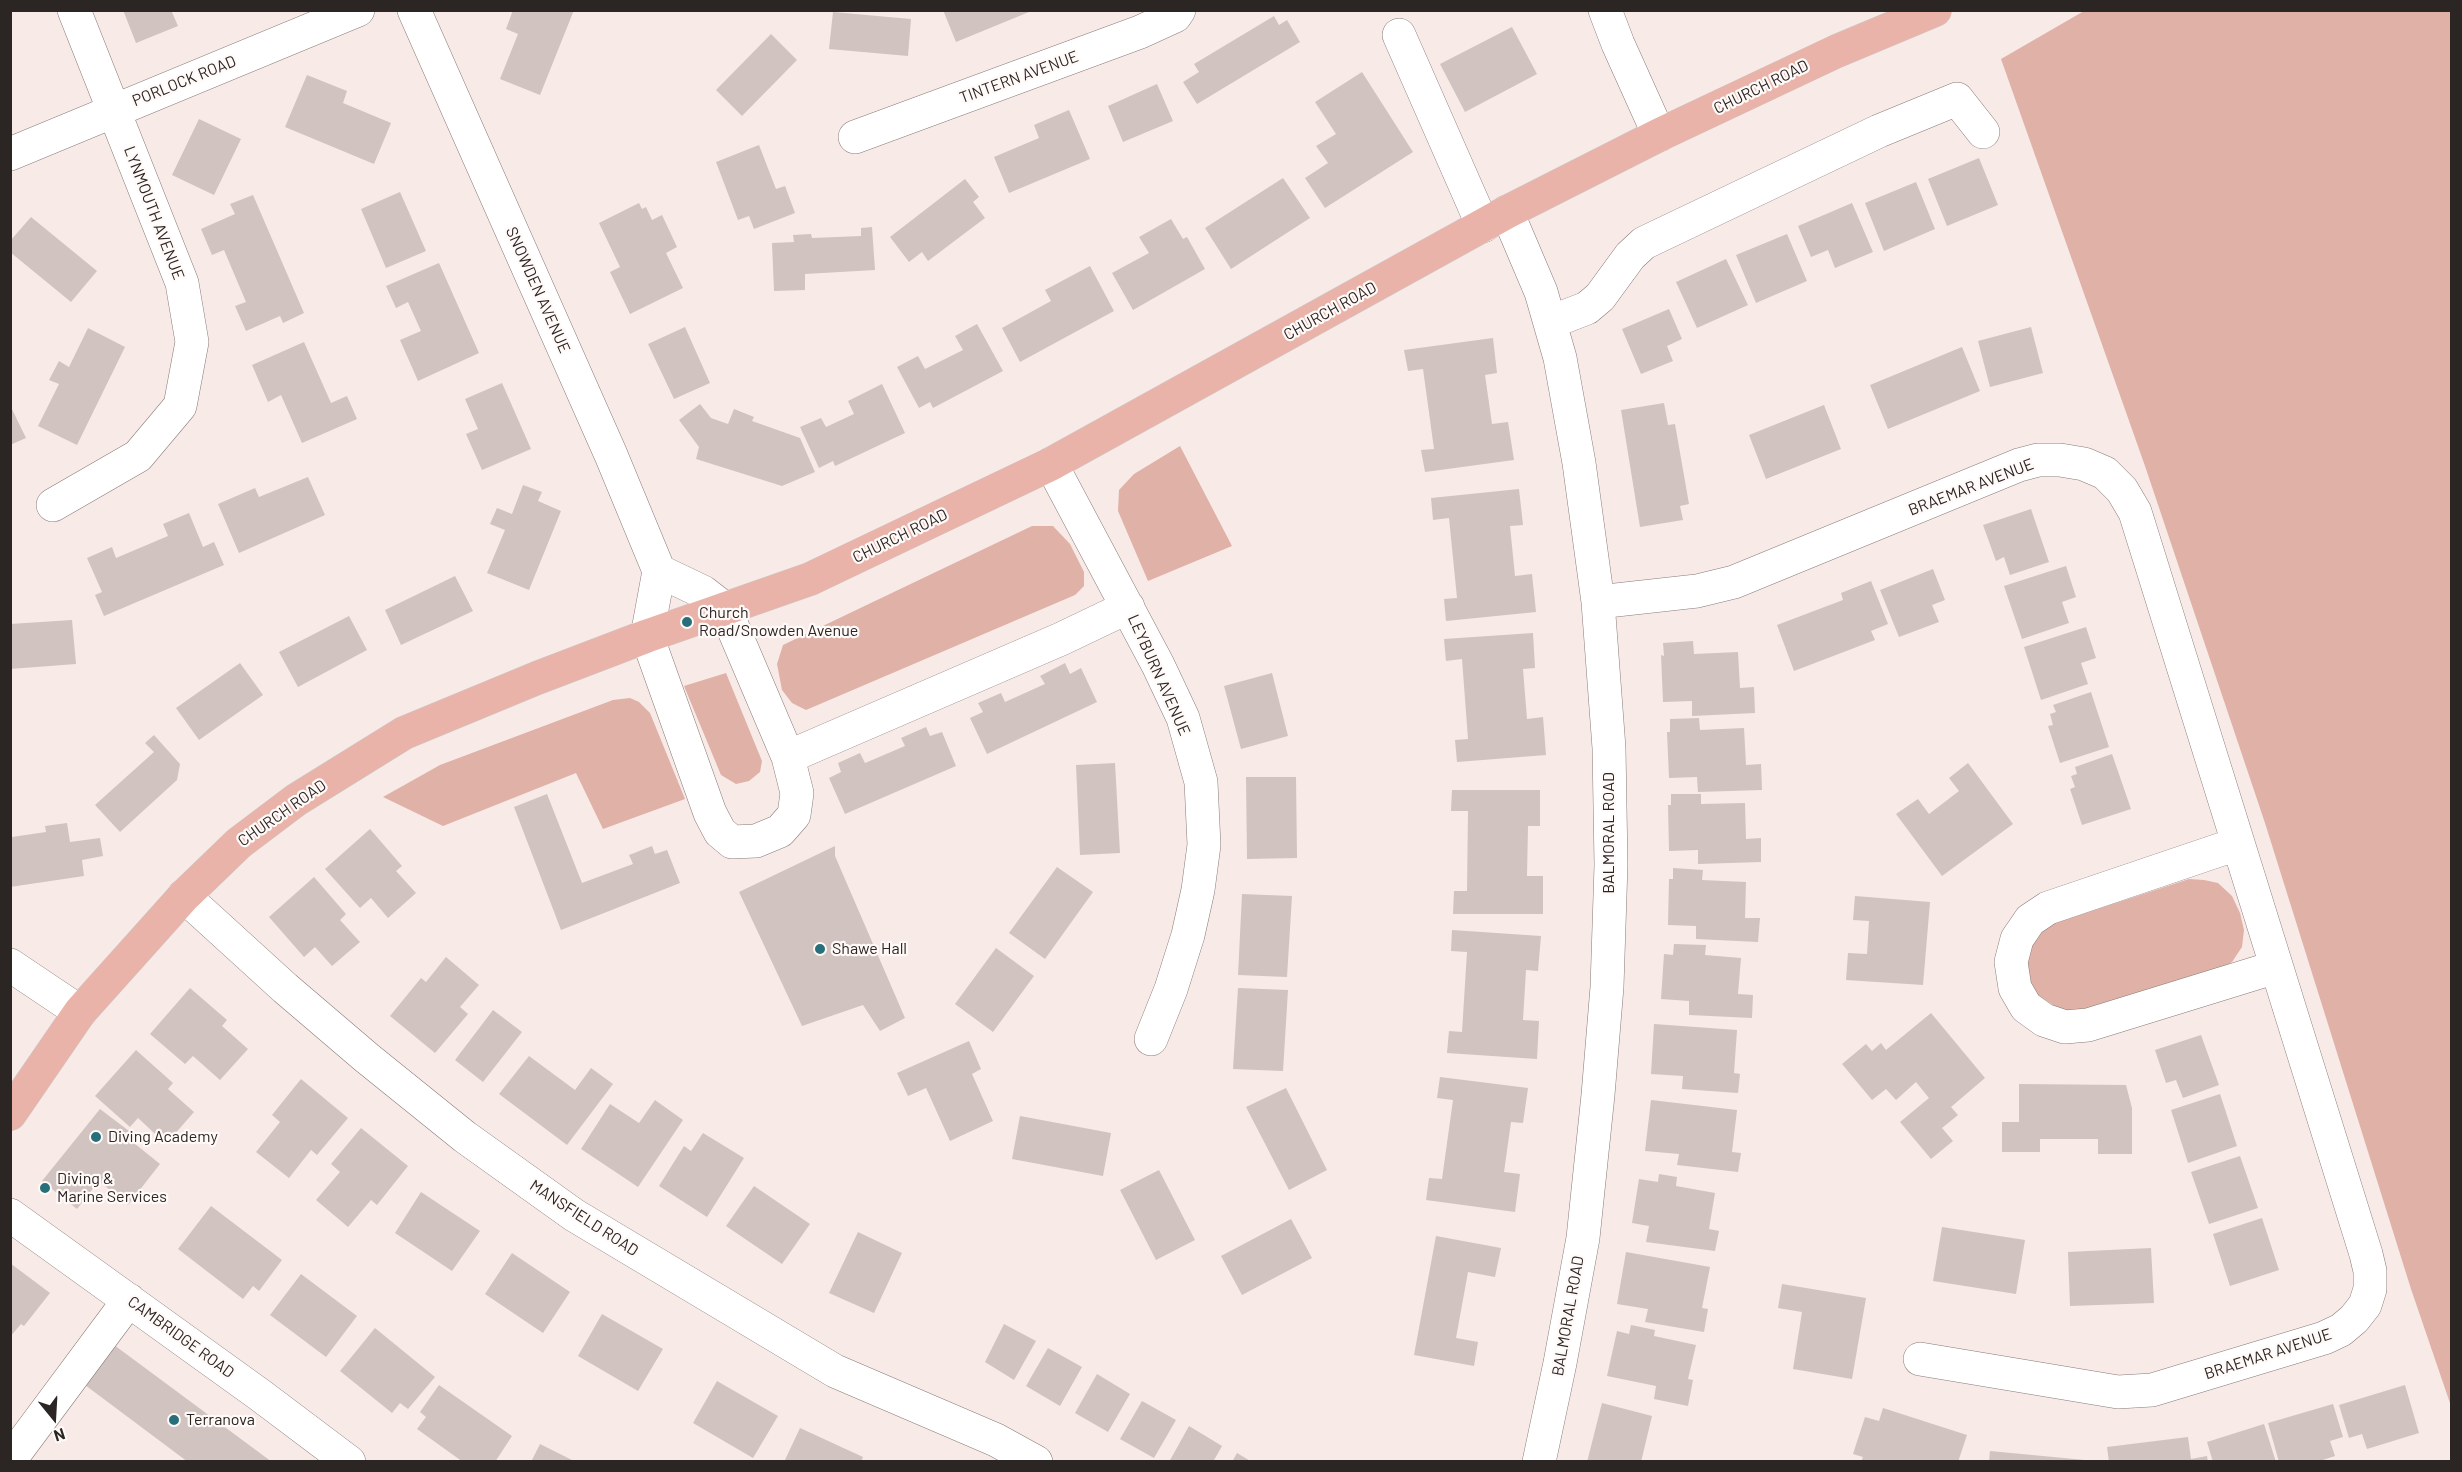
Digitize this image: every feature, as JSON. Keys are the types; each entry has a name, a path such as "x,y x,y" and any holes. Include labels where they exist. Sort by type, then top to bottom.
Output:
{"main road":[{"name":"CHURCH ROAD","path":"10,1114 80,1012 184,896 239,843 296,800 404,733 647,636 810,579 1051,464 1495,219 1659,135 1837,51 1935,10"}],"street":[{"name":"LYNMOUTH AVENUE","path":"53,505 138,456 180,406 192,342 182,283 74,10"},
{"name":"PORLOCK ROAD","path":"10,154 358,10"},
{"name":"SNOWDEN AVENUE","path":"414,10 611,455 659,571"},
{"name":"TINTERN AVENUE","path":"855,137 1140,32 1175,16 1179,10"},
{"path":"1605,10 1659,135"},
{"name":"BALMORAL ROAD","path":"1400,35 1495,219 1541,292 1551,322 1579,463 1598,602 1609,748 1611,865 1606,987 1598,1095 1583,1238 1560,1364 1539,1461"},
{"path":"1551,322 1587,308 1600,297 1630,256 1644,243 1879,131 1957,99 1983,132"},
{"name":"BRAEMAR AVENUE","path":"1598,602 1697,591 1734,582 2019,465 2038,460 2060,460 2084,464 2105,473 2122,490 2135,512 2370,1271 2370,1289 2365,1305 2354,1319 2341,1330 2324,1338 2152,1390 2118,1392 1920,1359"},
{"name":"LEYBURN AVENUE","path":"1051,464 1128,607 1183,718 1201,782 1204,844 1198,890 1175,978 1151,1040"},
{"path":"659,571 703,592 725,609 788,757 797,794 794,815 780,831 756,841 732,842 720,832 710,813 647,636 659,571"},
{"path":"788,757 1128,607"},
{"path":"2237,844 2048,908 2030,920 2017,939 2011,962 2015,988 2026,1007 2044,1020 2065,1027 2088,1024 2276,967"},
{"name":"MANSFIELD ROAD","path":"184,896 285,988 367,1058 465,1137 574,1215 835,1371 996,1440 1036,1461"},
{"path":"10,965 80,1012"},
{"name":"CAMBRIDGE ROAD","path":"10,1215 349,1461"},
{"path":"10,1460 129,1300"}],"shaded area":[{"path":"2084,11 2451,11 2451,1406 2411,1289 2265,823 2145,466 2001,59"},
{"path":"1180,446 1232,546 1148,581 1118,511 1119,490 1134,474"},
{"path":"1032,526 1053,526 1070,544 1084,572 1084,586 1075,595 806,710 792,703 782,690 777,664 783,645"},
{"path":"726,673 762,761 760,772 749,781 736,784 721,775 684,686"},
{"path":"630,698 639,702 650,713 685,799 603,829 576,773 443,826 383,797 440,765 613,700"},
{"path":"2189,879 2218,883 2232,896 2240,913 2244,930 2242,947 2232,962 2217,972 2083,1012 2064,1012 2036,994 2029,981 2026,962 2031,945 2040,933 2052,924"}],"building":[{"path":"123,10 171,10 178,26 136,43"},
{"path":"513,10 574,10 540,95 500,79 518,34 506,29"},
{"path":"943,10 1029,10 1029,12 956,42"},
{"path":"833,12 911,19 908,56 829,49"},
{"path":"1274,16 1279,25 1287,20 1300,42 1197,104 1183,82 1199,72 1194,64"},
{"path":"1512,27 1537,74 1465,112 1440,64"},
{"path":"771,34 797,60 742,116 716,90"},
{"path":"1362,72 1413,152 1325,208 1305,178 1328,163 1316,146 1336,134 1315,102"},
{"path":"307,75 347,91 343,103 391,123 374,164 285,127"},
{"path":"1157,84 1173,121 1123,142 1108,106"},
{"path":"1069,110 1090,159 1009,193 994,157 1039,138 1034,125"},
{"path":"199,119 241,139 214,195 172,175"},
{"path":"759,145 776,189 785,186 795,213 754,229 749,216 738,220 716,162"},
{"path":"1979,158 1998,205 1947,226 1928,179"},
{"path":"1283,178 1310,218 1231,269 1205,228"},
{"path":"965,179 979,197 973,202 985,218 928,261 922,252 909,262 890,237"},
{"path":"1916,182 1935,229 1884,251 1865,203"},
{"path":"400,192 426,251 386,268 361,209"},
{"path":"253,195 304,313 283,323 280,316 246,331 235,306 246,302 224,250 212,255 201,229 235,214 230,204"},
{"path":"639,203 642,209 646,207 652,220 662,215 677,247 666,253 683,288 630,314 610,272 620,267 599,223"},
{"path":"1852,203 1873,252 1835,268 1828,250 1811,257 1798,226"},
{"path":"31,217 97,271 71,302 10,252 10,241"},
{"path":"1171,219 1183,239 1187,237 1205,269 1133,310 1112,273 1149,253 1139,237"},
{"path":"872,227 875,270 805,274 805,290 774,291 772,243 794,242 793,235 811,234 812,238 861,236 861,228"},
{"path":"1787,234 1807,281 1756,303 1736,255"},
{"path":"1726,259 1748,305 1697,328 1676,282"},
{"path":"439,263 479,353 418,381 400,340 421,331 408,302 396,308 386,286"},
{"path":"1090,266 1114,311 1020,362 1002,328 1051,301 1045,290"},
{"path":"1669,309 1682,339 1667,346 1673,361 1641,374 1622,329"},
{"path":"977,324 1003,371 933,408 930,402 919,408 897,367 918,356 925,369 963,350 955,336"},
{"path":"685,327 710,383 674,399 648,344"},
{"path":"2031,327 2043,373 1990,387 1978,341"},
{"path":"88,328 125,347 77,445 38,426 59,384 49,380 59,361 69,367"},
{"path":"1493,338 1497,373 1485,375 1492,424 1508,422 1514,460 1425,472 1421,450 1434,449 1423,369 1408,371 1404,350"},
{"path":"304,342 331,403 347,396 357,419 302,443 281,395 268,402 252,365"},
{"path":"1962,347 1980,391 1888,429 1870,385"},
{"path":"502,383 531,449 482,470 466,434 478,429 465,399"},
{"path":"882,384 905,433 835,466 833,461 819,468 800,427 821,418 826,427 854,414 848,401"},
{"path":"1664,403 1668,425 1675,424 1689,504 1680,506 1683,520 1640,527 1621,410"},
{"path":"700,404 711,418 728,424 734,409 754,417 752,421 800,438 815,472 782,486 696,459 699,447 679,420"},
{"path":"10,405 26,438 10,445"},
{"path":"1824,405 1841,449 1766,479 1749,435"},
{"path":"308,477 325,515 239,553 218,504 255,488 259,497"},
{"path":"523,485 542,492 538,501 561,511 529,590 487,573 505,530 490,524 497,508 512,514"},
{"path":"1519,489 1523,525 1510,526 1515,576 1532,574 1536,612 1446,621 1444,599 1457,598 1449,518 1433,520 1431,498"},
{"path":"2031,509 2049,562 2010,575 2004,557 1996,561 1983,525"},
{"path":"189,513 203,547 214,542 224,565 104,616 95,595 102,592 87,558 112,547 116,558 168,536 163,524"},
{"path":"2066,566 2076,597 2062,602 2069,623 2022,639 2004,586"},
{"path":"1933,569 1945,600 1932,605 1939,622 1899,637 1880,590"},
{"path":"455,576 473,611 401,645 385,610"},
{"path":"1871,581 1888,624 1871,631 1875,640 1794,671 1777,625 1843,600 1841,593"},
{"path":"349,616 367,650 298,687 279,652"},
{"path":"72,620 76,664 10,669 10,624"},
{"path":"2086,627 2096,658 2081,663 2088,684 2041,700 2024,647"},
{"path":"1533,633 1535,668 1523,669 1527,719 1543,717 1546,755 1457,762 1455,740 1468,739 1462,659 1446,661 1444,639"},
{"path":"1693,641 1694,654 1738,652 1740,688 1754,687 1755,713 1692,716 1692,701 1663,702 1661,655 1664,656 1663,643"},
{"path":"240,663 263,695 199,740 176,708"},
{"path":"1065,663 1070,674 1081,668 1097,702 987,754 970,718 983,712 978,703 1001,693 1005,702 1045,684 1040,676"},
{"path":"1272,673 1288,736 1241,749 1224,686"},
{"path":"2091,692 2109,747 2060,763 2048,726 2053,725 2050,714 2056,712 2053,705"},
{"path":"1699,718 1700,730 1744,728 1746,765 1761,764 1762,790 1698,792 1697,777 1669,778 1667,732 1670,732 1670,719"},
{"path":"926,727 930,736 942,732 956,766 845,814 829,778 841,772 838,763 860,753 865,763 905,746 901,738"},
{"path":"154,735 180,764 177,780 120,832 95,805 154,752 145,743"},
{"path":"2112,754 2131,809 2082,825 2070,789 2075,787 2071,776 2077,774 2075,767"},
{"path":"1115,763 1120,853 1080,855 1076,765"},
{"path":"1968,763 2013,824 1942,876 1896,814 1918,799 1929,814 1959,791 1949,778"},
{"path":"1246,777 1296,777 1297,858 1247,859"},
{"path":"1452,790 1540,790 1540,826 1528,826 1527,876 1543,876 1543,914 1453,914 1454,891 1467,891 1468,811 1451,811"},
{"path":"547,794 582,883 633,864 629,855 652,846 655,854 667,850 680,883 561,930 514,807"},
{"path":"1671,794 1701,794 1701,804 1745,803 1746,839 1761,838 1761,862 1698,864 1698,850 1669,851 1668,805 1671,805"},
{"path":"67,823 70,842 100,838 103,856 82,860 84,876 10,887 12,837 46,832 45,826"},
{"path":"370,829 402,866 396,871 416,893 388,918 371,898 360,908 325,869"},
{"name":"Shawe Hall","path":"835,846 835,856 905,1018 880,1031 863,1005 802,1026 739,892"},
{"path":"1057,867 1093,892 1045,959 1009,933"},
{"path":"1673,868 1703,870 1702,880 1746,882 1745,918 1760,918 1758,942 1696,939 1696,926 1668,925 1669,879 1673,879"},
{"path":"314,877 346,914 340,920 360,942 332,966 315,947 304,957 269,917"},
{"path":"1242,894 1292,896 1287,977 1238,975"},
{"path":"1855,896 1930,902 1923,985 1846,980 1848,953 1867,954 1869,921 1853,920"},
{"path":"1452,930 1541,936 1538,971 1526,970 1523,1020 1539,1021 1537,1059 1447,1053 1449,1031 1462,1032 1467,952 1451,951"},
{"path":"1674,944 1706,945 1705,955 1741,958 1738,994 1753,995 1752,1018 1689,1015 1689,1001 1661,999 1664,954 1673,955"},
{"path":"996,948 1034,976 993,1032 955,1004"},
{"path":"446,957 479,985 460,1007 468,1014 435,1053 390,1016 421,978 426,982"},
{"path":"190,988 227,1020 222,1026 248,1049 220,1080 193,1056 185,1064 150,1034"},
{"path":"1238,988 1288,990 1283,1071 1233,1069"},
{"path":"493,1010 522,1032 483,1082 455,1060"},
{"path":"1931,1013 1985,1078 1951,1107 1958,1115 1942,1128 1953,1141 1931,1159 1900,1122 1929,1098 1916,1082 1896,1100 1886,1089 1872,1100 1842,1064 1866,1044 1872,1051 1881,1043 1886,1050"},
{"path":"1654,1024 1737,1030 1734,1073 1740,1074 1738,1093 1682,1089 1683,1076 1651,1074"},
{"path":"2201,1035 2219,1085 2183,1098 2176,1080 2166,1083 2155,1050"},
{"path":"969,1041 981,1069 972,1074 993,1121 950,1141 926,1088 908,1096 897,1073"},
{"path":"136,1050 173,1083 168,1089 194,1112 166,1144 138,1118 130,1127 95,1096"},
{"path":"529,1056 575,1090 591,1068 613,1084 567,1145 499,1094"},
{"path":"1440,1077 1528,1088 1523,1123 1511,1122 1504,1172 1520,1174 1515,1212 1426,1200 1429,1178 1442,1179 1453,1100 1437,1098"},
{"path":"301,1079 348,1118 317,1155 311,1150 289,1178 256,1152 280,1122 272,1115"},
{"path":"2019,1084 2126,1085 2132,1108 2132,1154 2098,1154 2098,1139 2040,1139 2040,1152 2002,1152 2002,1122 2019,1122"},
{"path":"1286,1088 1327,1170 1289,1190 1246,1107"},
{"path":"2220,1094 2237,1146 2188,1163 2171,1110"},
{"path":"655,1100 683,1120 638,1187 581,1149 610,1104 639,1123"},
{"path":"1651,1100 1737,1110 1732,1152 1741,1153 1738,1172 1677,1165 1679,1154 1645,1151"},
{"path":"100,1109 133,1134 129,1139 160,1164 128,1205 99,1181 77,1209 42,1181"},
{"path":"1020,1116 1111,1133 1103,1176 1012,1159"},
{"path":"361,1128 408,1166 377,1205 371,1200 348,1227 316,1200 340,1172 331,1164"},
{"path":"703,1133 744,1158 707,1217 659,1186 684,1146 691,1151"},
{"path":"2240,1156 2258,1208 2209,1224 2191,1172"},
{"path":"1159,1170 1195,1240 1156,1260 1120,1190"},
{"path":"1659,1174 1677,1177 1676,1186 1715,1193 1709,1229 1719,1231 1715,1251 1646,1242 1649,1226 1632,1223 1639,1179 1658,1182"},
{"path":"754,1186 810,1224 782,1264 726,1226"},
{"path":"421,1192 480,1231 452,1271 395,1233"},
{"path":"211,1206 282,1260 259,1291 253,1286 243,1299 178,1249"},
{"path":"2262,1218 2279,1270 2230,1286 2213,1234"},
{"path":"1291,1219 1312,1258 1242,1295 1221,1256"},
{"path":"1942,1227 2025,1240 2016,1294 1933,1281"},
{"path":"858,1232 902,1253 874,1313 829,1293"},
{"path":"1436,1236 1501,1248 1495,1277 1468,1272 1456,1338 1478,1342 1474,1366 1414,1355"},
{"path":"2151,1248 2154,1303 2070,1306 2068,1252"},
{"path":"1626,1252 1710,1267 1702,1308 1708,1309 1704,1332 1645,1322 1648,1309 1617,1304"},
{"path":"512,1253 570,1292 543,1333 485,1294"},
{"path":"10,1263 50,1293 24,1326 21,1324 10,1337"},
{"path":"301,1274 357,1316 326,1357 270,1315"},
{"path":"1782,1284 1866,1298 1852,1379 1793,1369 1802,1312 1778,1308"},
{"path":"602,1314 663,1349 638,1391 578,1356"},
{"path":"1004,1324 1036,1341 1014,1380 985,1362"},
{"path":"1631,1325 1655,1330 1654,1336 1696,1345 1688,1379 1693,1380 1688,1406 1654,1399 1656,1386 1607,1376 1617,1331 1629,1334"},
{"path":"375,1328 435,1377 408,1409 400,1403 392,1413 340,1371"},
{"name":"Terranova","path":"106,1339 272,1462 188,1462 77,1379"},
{"path":"1048,1348 1082,1367 1060,1406 1026,1386"},
{"path":"1097,1374 1130,1394 1108,1432 1075,1413"},
{"path":"717,1381 778,1416 753,1458 693,1423"},
{"path":"439,1385 512,1436 495,1462 463,1462 417,1429 426,1417 420,1412"},
{"path":"2405,1385 2419,1433 2367,1449 2362,1434 2349,1438 2339,1405"},
{"path":"1142,1401 1176,1420 1154,1458 1120,1439"},
{"path":"1602,1403 1652,1416 1641,1462 1587,1462"},
{"path":"2333,1404 2343,1437 2330,1441 2335,1456 2317,1462 2279,1462 2268,1423"},
{"path":"1883,1408 1967,1435 1958,1462 1861,1462 1863,1457 1853,1454 1865,1417 1879,1421"},
{"path":"2264,1424 2276,1462 2213,1462 2207,1442"},
{"path":"1189,1426 1222,1446 1213,1462 1169,1462"},
{"path":"800,1428 863,1457 861,1462 784,1462"},
{"path":"2188,1437 2191,1459 2207,1456 2208,1462 2109,1462 2107,1447"},
{"path":"540,1444 576,1462 531,1462"},
{"path":"1990,1451 2085,1460 2085,1462 1989,1462"},
{"path":"1237,1453 1252,1462 1232,1462"}],"place":[{"name":"Church Road/Snowden Avenue","path":"687,622"},
{"name":"Shawe Hall","path":"820,949"},
{"name":"Diving Academy","path":"96,1137"},
{"name":"Diving & Marine Services","path":"45,1188"},
{"name":"Terranova","path":"174,1420"}]}
